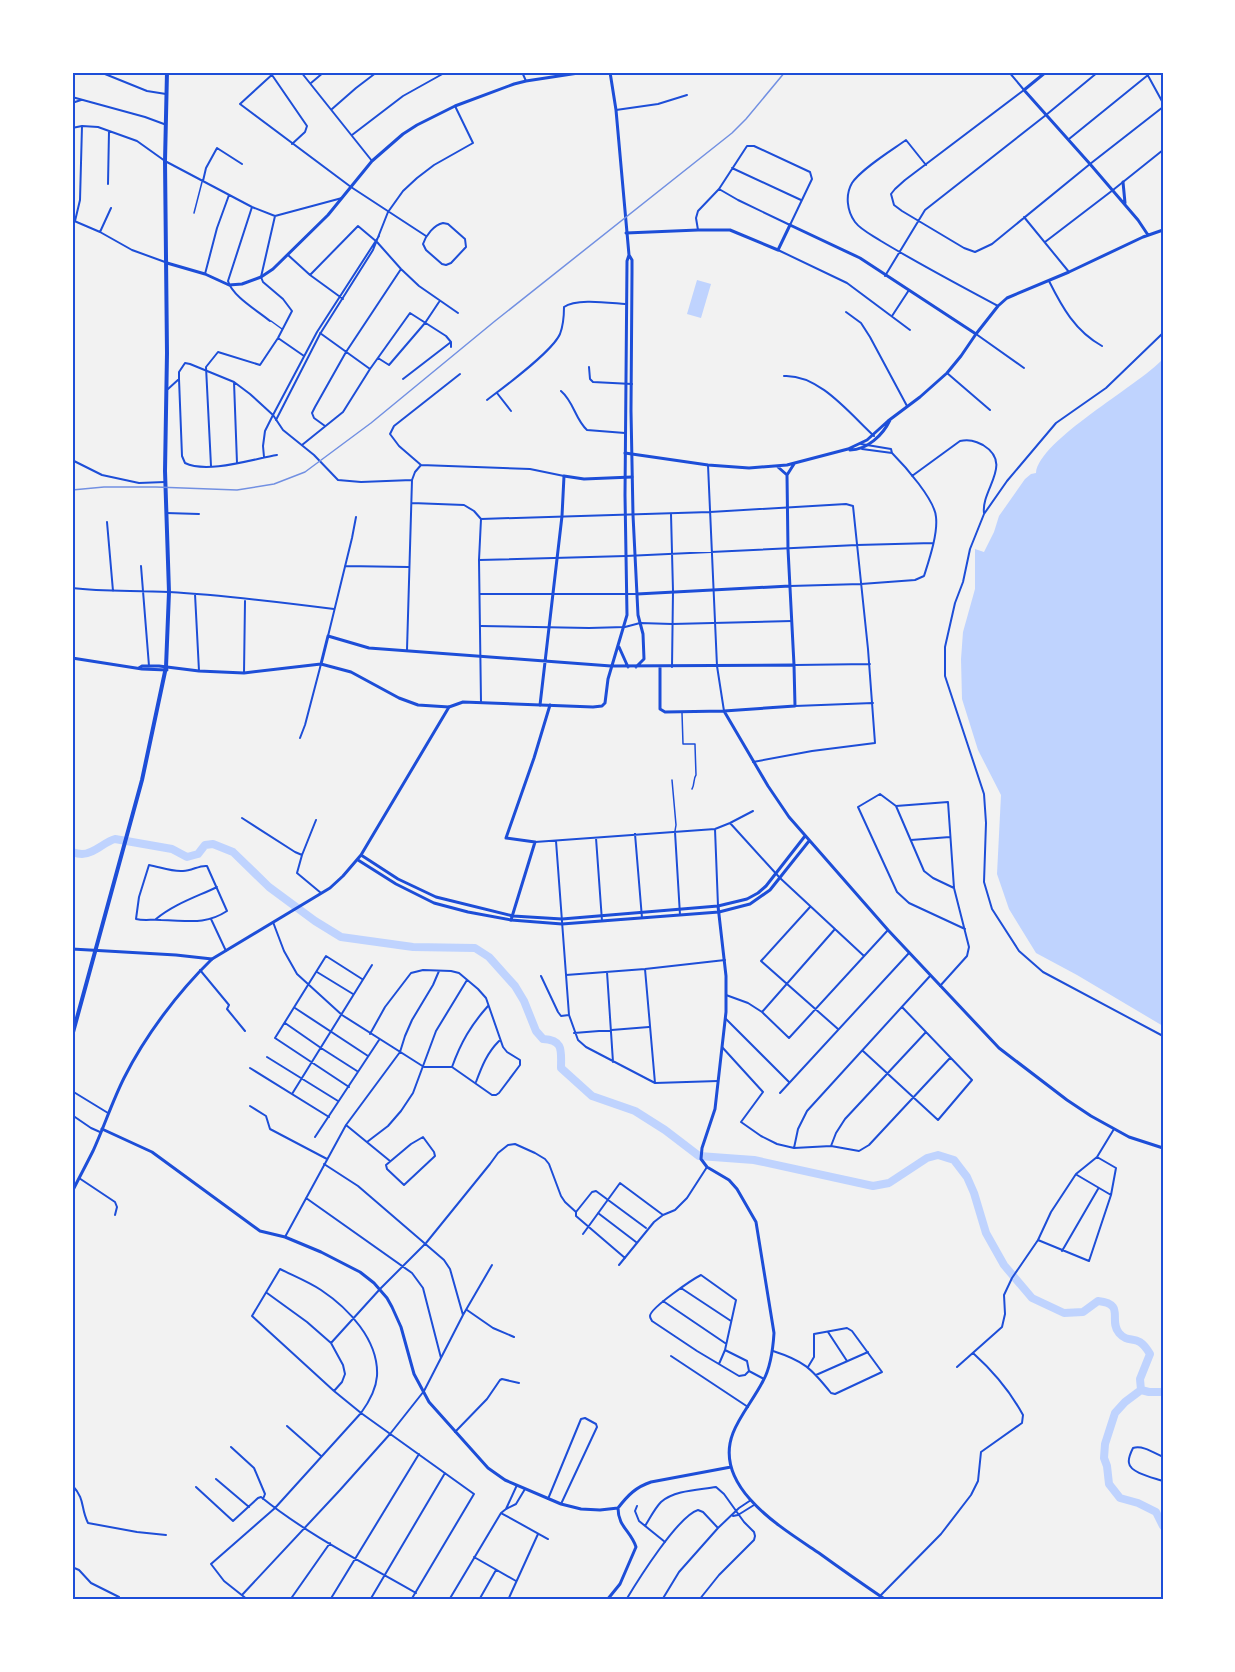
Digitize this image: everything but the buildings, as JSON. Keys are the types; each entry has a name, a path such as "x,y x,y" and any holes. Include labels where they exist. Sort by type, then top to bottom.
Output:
{"main road":[{"path":"72,1035 142,780 166,669 169,592 165,482 167,72"}],"street":[{"path":"100,72 147,91 166,94"},
{"path":"301,72 372,161"},
{"path":"311,83 324,72"},
{"path":"332,109 377,72"},
{"path":"352,135 393,103 446,72"},
{"path":"522,72 526,81"},
{"path":"82,126 80,200 73,220 132,250 205,274 229,285 242,284 261,277 273,269 328,215 372,161 417,125 455,106 526,81 585,72"},
{"path":"610,72 616,110 626,233 629,255 632,260 633,515 637,594 645,667"},
{"path":"1009,72 1125,204 1148,235"},
{"path":"1046,72 905,180 891,194 894,205 964,248 975,252 992,244 1163,105 1147,74 1069,139"},
{"path":"885,276 930,206 1098,72"},
{"path":"291,144 305,132 308,126 273,73 240,104 291,144 351,188 426,236"},
{"path":"616,110 647,106 687,95"},
{"path":"72,98 145,117 166,125"},
{"path":"72,103 81,100"},
{"path":"264,457 262,446 265,431 273,415 304,356 343,299 379,236 388,212 403,191 417,178 434,165 473,143 455,106"},
{"path":"72,128 98,127 137,141 165,161 252,207 275,216 343,198"},
{"path":"108,184 109,131"},
{"path":"926,165 906,140 859,176 852,183 847,198 855,223 900,253 998,306"},
{"path":"698,230 696,218 698,212 719,189 747,146 754,146 812,175 778,250"},
{"path":"194,213 206,168 217,148 242,164"},
{"path":"1045,242 1163,150"},
{"path":"732,168 801,200"},
{"path":"1123,182 1125,204"},
{"path":"719,189 843,249 976,334 1024,368"},
{"path":"205,274 217,228 229,195"},
{"path":"252,207 228,281 229,285 236,295 283,329"},
{"path":"100,232 111,208"},
{"path":"211,466 207,367 218,352 260,365 292,311 283,299 263,282 261,277 275,216"},
{"path":"1024,217 1069,272"},
{"path":"438,224 448,224 465,239 466,247 451,263 442,264 426,250 423,244 426,236 438,224"},
{"path":"310,275 358,226 420,286 458,313"},
{"path":"626,233 730,230 836,277 859,291 910,330"},
{"path":"862,449 868,446 874,436 891,419 947,373 998,306 1010,296 1163,230"},
{"path":"276,420 339,297 376,241"},
{"path":"288,255 310,275 343,299"},
{"path":"72,658 142,669 172,668 244,673 321,664 351,672 415,704 449,707 463,702 481,702 602,706 605,703 611,666 627,615 625,383 627,261 629,255"},
{"path":"325,426 314,418 312,413 346,352 401,269"},
{"path":"1049,281 1071,321 1102,346"},
{"path":"892,315 909,290"},
{"path":"378,358 388,365 425,322 439,301"},
{"path":"487,400 556,341 562,325 564,307 567,304 627,304 633,301"},
{"path":"846,312 861,323 907,406"},
{"path":"302,445 343,412 410,313 446,336 451,342 451,347"},
{"path":"319,333 370,369"},
{"path":"627,333 633,333"},
{"path":"1163,333 1106,388 1056,423 1007,481 984,514 970,549 945,647 945,676 984,794 986,823 984,882 992,909 1020,951 1043,972 1163,1036"},
{"path":"278,338 304,356"},
{"path":"404,379 451,342"},
{"path":"626,359 632,359"},
{"path":"277,455 237,464 189,466 184,463 178,379 184,363 234,382 265,407 283,430 338,480 361,482 412,480"},
{"path":"589,367 592,382 632,384"},
{"path":"947,373 990,410"},
{"path":"460,374 400,421 390,434 399,446 421,465 530,470 584,479 632,477"},
{"path":"784,376 802,378 814,383 874,436"},
{"path":"166,391 178,379"},
{"path":"234,382 237,464"},
{"path":"561,392 570,400 579,420 587,430 625,434"},
{"path":"497,393 511,411"},
{"path":"625,411 631,411"},
{"path":"625,453 708,465 749,468 778,467 848,449 874,436"},
{"path":"912,476 960,441 968,439 984,446 993,453 997,463 984,503 984,514"},
{"path":"480,594 637,594 915,580 924,576 933,543 936,525 934,510 892,450 860,444"},
{"path":"860,444 862,449"},
{"path":"848,449 892,453"},
{"path":"72,460 102,475 138,483 165,482"},
{"path":"794,464 787,476 795,706"},
{"path":"407,650 412,480 421,465"},
{"path":"708,465 717,666 724,711 753,762 789,817 888,930 1003,1052 1067,1100 1114,1129 1163,1148"},
{"path":"778,467 787,476"},
{"path":"540,705 562,516 564,476"},
{"path":"412,503 464,505 481,519 710,512 846,504 853,506 870,664 875,743 753,762"},
{"path":"166,513 199,514"},
{"path":"671,513 672,667"},
{"path":"300,738 321,664 356,517"},
{"path":"481,519 479,560 481,702"},
{"path":"106,522 113,592"},
{"path":"479,560 635,556 857,544 933,543"},
{"path":"141,566 149,666"},
{"path":"345,566 409,567"},
{"path":"72,588 113,592 220,595 334,609"},
{"path":"195,594 199,671"},
{"path":"244,673 245,599"},
{"path":"481,626 625,627 640,623 792,621"},
{"path":"328,636 369,648 628,667 870,664"},
{"path":"619,645 628,667"},
{"path":"636,667 644,659"},
{"path":"139,668 149,666 166,669"},
{"path":"660,667 660,710 664,712 873,703"},
{"path":"550,705 506,838 536,842 715,829 753,810"},
{"path":"72,1192 125,1077 144,1043 200,970 212,959 321,893 344,876 358,860 449,707"},
{"path":"682,712 683,744 694,744 695,746 696,775 692,789"},
{"path":"672,780 680,915"},
{"path":"954,888 924,871 896,806 880,794 858,807 897,892 909,903 965,928"},
{"path":"896,806 948,802 954,888 969,947 967,956 940,986"},
{"path":"243,818 302,855"},
{"path":"316,820 297,873 321,893"},
{"path":"730,823 780,878 864,956"},
{"path":"715,829 718,906 725,960 726,995 715,1109 702,1148 701,1159 737,1189 756,1222 774,1333 773,1351 765,1379 733,1434 730,1449 731,1467 754,1504 772,1521 886,1600"},
{"path":"635,834 642,918"},
{"path":"361,855 398,879 436,897 512,918 562,919 718,906 747,899 758,893 776,874 805,836"},
{"path":"596,837 602,922"},
{"path":"910,840 950,837"},
{"path":"556,841 569,1015 578,1040 586,1047 655,1083 718,1081"},
{"path":"358,860 396,884 434,903 468,912 562,924 719,912 750,904 762,897 780,878 809,841"},
{"path":"512,918 536,842"},
{"path":"149,865 176,871 207,866 227,911 211,919 199,922 136,920 139,897 149,865"},
{"path":"396,884 398,879"},
{"path":"155,920 165,911 217,887"},
{"path":"434,903 436,897"},
{"path":"468,912 469,906"},
{"path":"810,907 761,961 838,1029"},
{"path":"211,919 226,951"},
{"path":"273,922 290,963 308,985 370,1034 424,1067 452,1067 492,1095 496,1095 519,1068 520,1060 507,1052 500,1040 486,998 478,988 459,973 440,970 411,973 385,1007 370,1034"},
{"path":"762,1012 835,929"},
{"path":"726,995 748,1003 762,1012 789,1038 888,930"},
{"path":"72,949 212,959"},
{"path":"780,1093 909,953"},
{"path":"348,1087 275,1038 326,956 362,979"},
{"path":"566,975 725,960"},
{"path":"292,1094 372,965"},
{"path":"645,969 655,1083"},
{"path":"200,970 229,1005 227,1010 245,1030"},
{"path":"285,1237 346,1125 400,1052 412,1020 434,985 440,970"},
{"path":"316,972 353,994"},
{"path":"607,972 614,1062"},
{"path":"794,1148 798,1129 807,1111 930,975"},
{"path":"541,976 558,1012 561,1016 569,1015"},
{"path":"368,1142 401,1112 424,1067 427,1052 436,1031 467,980"},
{"path":"452,1067 474,1021 488,1006"},
{"path":"863,1051 938,1120 972,1080 902,1007"},
{"path":"295,1008 369,1056"},
{"path":"725,1018 789,1082"},
{"path":"285,1023 358,1072"},
{"path":"574,1033 650,1027"},
{"path":"831,1146 845,1119 926,1032"},
{"path":"315,1137 379,1040"},
{"path":"476,1082 490,1050 500,1040"},
{"path":"721,1046 764,1092 741,1122 777,1144 794,1148 831,1146 860,1152 950,1058"},
{"path":"267,1057 339,1101"},
{"path":"250,1068 328,1117"},
{"path":"72,1091 108,1113"},
{"path":"250,1106 266,1116 270,1129 327,1160"},
{"path":"72,1116 91,1128 152,1152 260,1231 285,1237 360,1272 380,1289 392,1307 401,1327 414,1374 429,1402 488,1468 517,1485 561,1504 581,1509 600,1510 618,1508 632,1491 641,1485 731,1467"},
{"path":"346,1125 390,1161"},
{"path":"957,1367 1002,1327 1005,1314 1004,1296 1012,1278 1038,1240 1051,1212 1076,1174 1097,1157 1114,1129"},
{"path":"423,1137 435,1156 405,1185 387,1169 386,1165 390,1161 423,1137"},
{"path":"331,1343 426,1243 498,1153 508,1146 515,1144 545,1159 561,1196 576,1212 576,1216 625,1258"},
{"path":"1038,1240 1089,1261 1111,1195 1116,1168 1097,1157"},
{"path":"324,1164 358,1186 444,1260 450,1269 463,1315"},
{"path":"619,1265 648,1229 663,1215 675,1210 687,1198 706,1165"},
{"path":"1076,1174 1111,1195"},
{"path":"79,1178 115,1202 117,1207 115,1215"},
{"path":"583,1234 620,1184 663,1215"},
{"path":"1062,1251 1098,1188"},
{"path":"576,1212 592,1192 596,1191 609,1198 648,1229"},
{"path":"306,1197 412,1273 423,1288 441,1358"},
{"path":"598,1213 636,1242"},
{"path":"242,1595 390,1434 424,1391 492,1265"},
{"path":"248,1600 224,1581 211,1564 275,1508 361,1413 372,1397 377,1376 375,1357 370,1344 354,1318 319,1289 280,1269 252,1316 361,1413 474,1494 411,1600"},
{"path":"719,1364 725,1350 736,1300 701,1275 663,1301 650,1314 650,1317 652,1321 719,1364 739,1376 749,1371"},
{"path":"681,1288 731,1322"},
{"path":"267,1293 331,1343 343,1365 345,1374 342,1382 334,1391"},
{"path":"663,1301 726,1344"},
{"path":"466,1310 493,1328 514,1337"},
{"path":"773,1351 791,1357 808,1367 831,1393 838,1393 882,1372 850,1329 814,1334 814,1357 808,1367"},
{"path":"828,1332 847,1361"},
{"path":"725,1350 747,1361 749,1371"},
{"path":"816,1376 868,1352"},
{"path":"880,1596 941,1534 970,1495 978,1481 981,1452 1022,1423 1023,1415 1018,1405 993,1372 973,1353"},
{"path":"671,1356 748,1407"},
{"path":"749,1371 765,1379"},
{"path":"455,1432 487,1399 500,1380 519,1383"},
{"path":"548,1499 581,1419 585,1418 597,1427 561,1504"},
{"path":"287,1426 321,1456"},
{"path":"231,1447 256,1471 265,1494 263,1498"},
{"path":"1163,1457 1136,1447 1132,1449 1129,1463 1136,1472 1163,1481"},
{"path":"330,1600 419,1454"},
{"path":"370,1600 445,1473"},
{"path":"216,1479 249,1507"},
{"path":"72,1485 81,1494 88,1523 166,1535"},
{"path":"506,1509 517,1485"},
{"path":"196,1487 233,1521 258,1498 263,1498 330,1543 416,1593"},
{"path":"645,1526 659,1504 673,1495 716,1488 724,1494 754,1532 754,1540 719,1575 699,1600"},
{"path":"449,1600 501,1513 516,1504 525,1489"},
{"path":"662,1600 679,1572 718,1528 751,1500"},
{"path":"737,1513 754,1504"},
{"path":"637,1506 634,1511 636,1516 665,1542"},
{"path":"607,1600 620,1584 636,1547 620,1522 618,1508"},
{"path":"626,1600 647,1566 691,1513 698,1510 703,1512 718,1528"},
{"path":"501,1513 548,1539"},
{"path":"508,1600 538,1534"},
{"path":"290,1600 330,1543"},
{"path":"474,1557 516,1581"},
{"path":"72,1567 79,1570 91,1583 119,1597"},
{"path":"480,1600 496,1570"}],"water":[{"path":"697,280 711,284 701,318 687,314"},
{"path":"1163,359 1163,1026 1036,953 1009,909 997,874 1001,795 978,750 962,699 961,659 963,632 975,589 975,549 984,552 999,516 1025,479 1036,473 1041,460 1054,445"}],"waterway":[{"path":"72,852 86,853 115,839 172,849 187,857 198,854 205,845 213,844 233,852 269,887 341,937 413,947 475,948 489,957 515,986 524,1001 536,1031 543,1039 558,1044 561,1052 561,1068 592,1096 635,1111 699,1156 754,1160 873,1186 889,1183 927,1158 938,1155 954,1160 967,1177 986,1233 1004,1265 1032,1298 1064,1313 1083,1312 1098,1301 1112,1305 1119,1333 1127,1339 1141,1343 1150,1354 1140,1379 1141,1390"},
{"path":"1141,1390 1115,1413 1105,1444 1104,1458 1109,1484 1120,1498 1138,1503 1156,1512 1163,1526"},
{"path":"1141,1390 1163,1392"}],"railway":[{"path":"72,490 104,487 237,490 274,484 305,472 371,423 495,321 732,133 785,72"}]}
